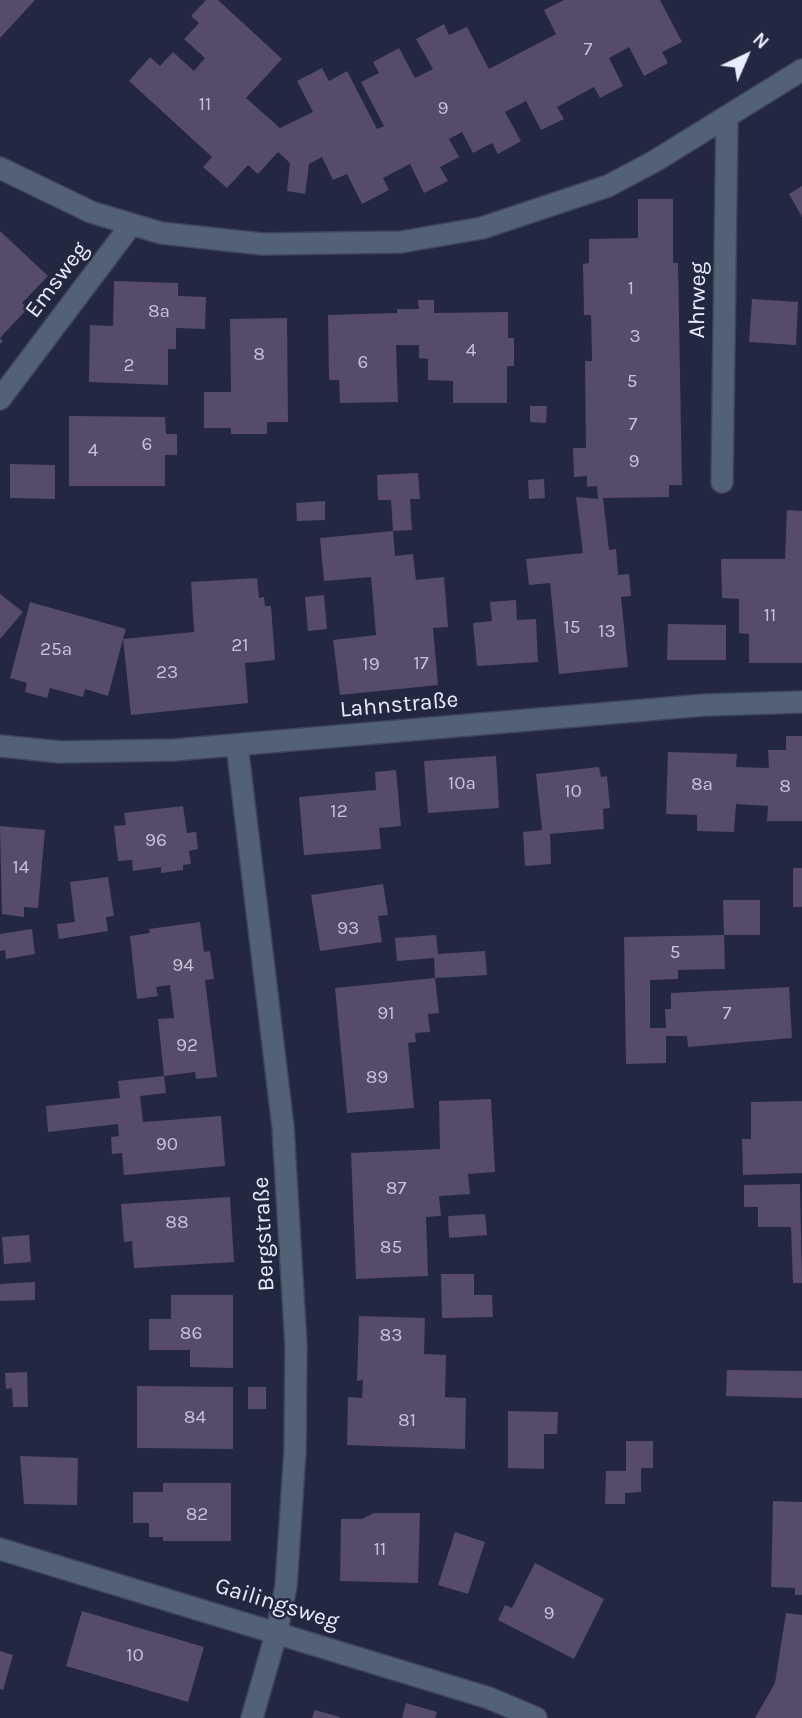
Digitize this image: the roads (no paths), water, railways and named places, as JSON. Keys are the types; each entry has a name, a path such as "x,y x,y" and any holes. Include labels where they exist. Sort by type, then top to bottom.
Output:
{"street":[{"path":"0,169 79,206 131,225 202,240 262,244 401,242 482,228 608,186 727,118 802,70"},
{"name":"Ahrweg","path":"722,482 727,118"},
{"name":"Emsweg","path":"0,399 131,225"},
{"name":"Lahnstraße","path":"0,746 60,752 116,752 237,745 705,705 802,702"},
{"name":"Bergstraße","path":"237,745 271,1010 292,1234 295,1451 286,1586 277,1631 252,1718"},
{"name":"Gailingsweg","path":"0,1549 277,1631 489,1698 536,1718"}]}
